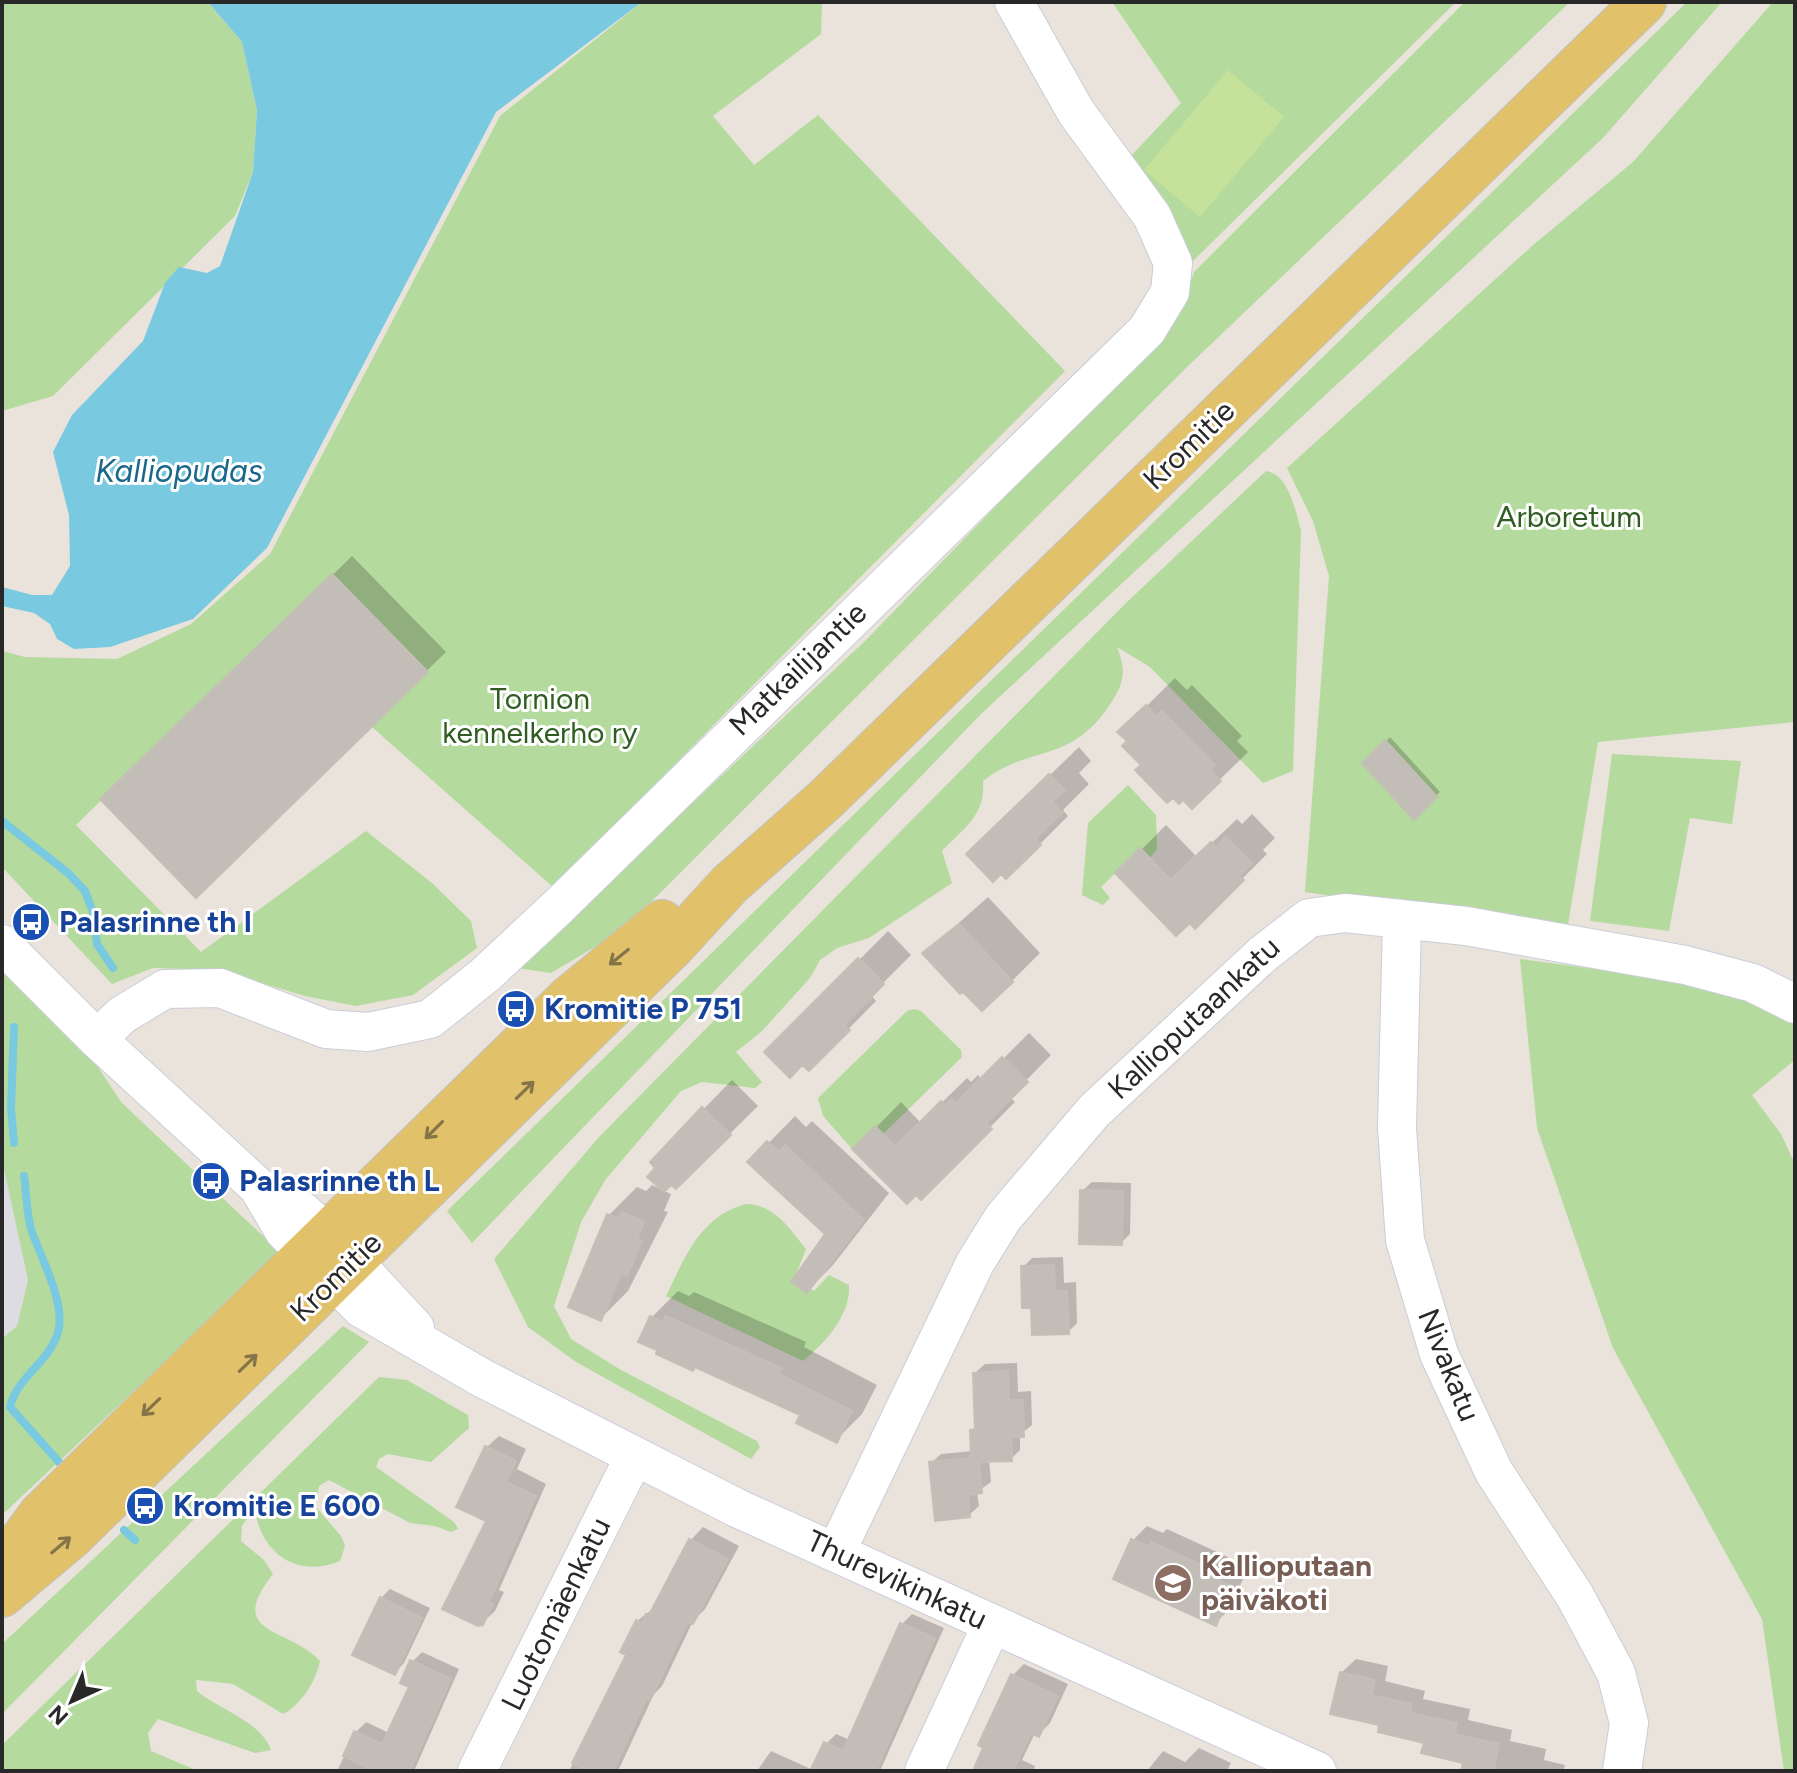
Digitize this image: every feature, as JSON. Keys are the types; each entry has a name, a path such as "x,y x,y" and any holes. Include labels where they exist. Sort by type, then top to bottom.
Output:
{"main road":[{"name":"Kromitie","path":"2,1567 41,1514 673,946 730,884 826,799 1644,2"},
{"name":"Kromitie","path":"2,1595 71,1537 330,1257"}],"street":[{"name":"Matkailijantie","path":"97,1039 122,1015 165,989 220,988 326,1029 368,1032 430,1019 485,975 559,906 1147,330 1170,292 1173,263 1152,216 1076,112 1014,2"},
{"name":"Kallioputaankatu","path":"836,1552 975,1263 1003,1218 1094,1111 1289,931 1309,918 1333,914 1466,926 1685,965 1753,983 1795,1004"},
{"name":"Nivakatu","path":"1402,921 1397,1128 1405,1240 1439,1354 1494,1472 1575,1596 1616,1673 1629,1723 1622,1771"},
{"name":"Thurevikinkatu","path":"2,944 97,1039 258,1187 284,1231 330,1257 361,1308 482,1378 634,1457 1295,1766"},
{"name":"Luotomäenkatu","path":"477,1771 634,1457"},
{"path":"924,1771 992,1624"}],"shaded area":[{"path":"2,1160 28,1280 17,1326 2,1339"}],"green space":[{"path":"2,2 208,2 242,42 257,110 253,172 235,216 53,396 2,411"},
{"name":"Tornion kennelkerho ry","path":"642,2 822,2 821,34 713,116 754,165 818,115 1065,371 553,887 372,727 428,672 332,574 76,825 201,952 366,831 432,883 471,921 477,948 413,995 356,1006 305,996 218,970 153,968 112,984 2,867 2,651 25,657 117,659 191,624 270,554 500,116"},
{"path":"1112,2 1456,2 1191,263 1127,160 1181,103"},
{"path":"1465,2 1570,2 1187,367 622,931 551,973 517,968 867,639 1154,343 1181,307 1194,272"},
{"path":"1687,2 1722,2 1603,138 981,714 472,1243 447,1211"},
{"name":"Arboretum","path":"1773,2 1795,2 1795,722 1598,742 1567,931 1305,892 1329,576 1313,521 1287,468 1532,246 1633,162"},
{"path":"1228,70 1284,117 1200,217 1144,170"},
{"path":"1266,471 1286,486 1301,531 1293,771 1263,783 1150,667 1117,647 1123,669 1121,682 1096,723 1065,745 1017,762 983,781 977,812 942,851 952,883 869,938 837,948 820,960 810,978 762,1031 736,1052 762,1082 755,1088 702,1082 681,1091 606,1179 581,1222 554,1306 571,1339 621,1370 757,1441 760,1447 751,1459 576,1362 528,1327 494,1259 600,1136 1126,603"},
{"path":"1612,754 1741,761 1732,824 1690,818 1669,931 1590,921"},
{"path":"1128,785 1156,815 1157,849 1150,858 1140,849 1101,887 1110,898 1103,905 1082,895 1088,823"},
{"path":"1520,959 1795,996 1795,1060 1752,1095 1781,1134 1795,1164 1795,1771 1784,1771 1762,1619 1613,1348 1537,1128"},
{"path":"2,962 98,1067 121,1102 281,1253 2,1515 2,1339 17,1326 28,1280 2,1160"},
{"path":"907,1011 921,1011 961,1050 962,1057 883,1134 875,1126 852,1149 823,1116 818,1098"},
{"path":"745,1204 773,1213 806,1249 795,1277 814,1291 829,1275 849,1285 846,1307 835,1328 803,1361 666,1296 687,1253 705,1229 716,1218"},
{"path":"343,1326 369,1342 2,1714 2,1644"},
{"path":"379,1377 407,1380 468,1415 469,1428 431,1462 388,1454 379,1459 376,1467 454,1522 458,1529 451,1532 435,1526 410,1523 329,1480 319,1486 316,1507 341,1536 345,1546 340,1561 311,1567 286,1560 276,1552 267,1542 256,1515 250,1514 242,1526 241,1541 264,1560 273,1574 260,1594 255,1609 258,1620 266,1628 307,1650 320,1661 318,1669 302,1699 283,1714 233,1684 196,1680 197,1691 258,1731 271,1750 255,1753 158,1719 148,1733 151,1751 198,1771 2,1771 2,1745"}],"water":[{"name":"Kalliopudas","path":"208,2 642,2 496,112 267,548 193,619 110,647 74,649 57,639 50,624 34,613 2,606 2,587 32,595 52,595 70,566 69,515 53,452 72,415 143,341 165,283 179,267 207,273 220,266 253,172 257,110 242,42"}],"building":[{"path":"332,574 428,672 196,898 100,799"},
{"path":"1146,705 1157,716 1162,711 1215,765 1210,770 1221,781 1192,809 1183,800 1179,804 1173,798 1167,803 1135,770 1141,765 1122,746 1127,741 1117,732"},
{"path":"1385,740 1437,797 1414,820 1362,763"},
{"path":"1049,774 1065,790 1052,802 1062,813 1035,839 1041,845 1006,879 1001,874 993,882 966,854"},
{"path":"1226,837 1252,864 1239,876 1244,880 1195,929 1190,923 1176,936 1115,873 1140,848 1171,880 1211,842 1216,847"},
{"path":"959,924 1013,982 982,1011 963,992 960,994 922,953"},
{"path":"858,958 884,984 844,1025 850,1030 809,1071 802,1065 790,1078 764,1052"},
{"path":"1002,1057 1028,1082 986,1123 992,1129 921,1200 916,1195 907,1204 852,1149 875,1126 895,1147 941,1101 945,1105 952,1099 956,1103"},
{"path":"702,1107 731,1135 676,1189 671,1185 664,1192 647,1177 655,1168 650,1162"},
{"path":"767,1141 779,1152 785,1145 864,1220 807,1293 791,1282 825,1234 747,1162"},
{"path":"1080,1190 1123,1191 1122,1245 1079,1244"},
{"path":"622,1212 644,1222 637,1239 642,1241 627,1276 621,1274 601,1321 568,1307 607,1214 619,1219"},
{"path":"1054,1265 1055,1291 1067,1291 1069,1334 1032,1335 1031,1308 1022,1308 1021,1266"},
{"path":"650,1316 663,1322 666,1316 781,1368 779,1374 852,1411 837,1443 796,1423 800,1415 695,1367 693,1371 638,1342"},
{"path":"1008,1371 1009,1400 1023,1400 1024,1437 1011,1437 1012,1461 979,1462 982,1493 968,1495 970,1517 935,1521 929,1462 971,1458 970,1430 975,1429 973,1373"},
{"path":"485,1446 516,1461 506,1482 536,1496 489,1602 493,1604 483,1625 478,1626 442,1609 486,1521 456,1507"},
{"path":"689,1539 728,1559 693,1624 688,1622 650,1700 646,1699 613,1771 589,1771 572,1763 626,1655 620,1652 636,1620 642,1623 646,1614 649,1615"},
{"name":"Kallioputaan päiväkoti","path":"1131,1539 1149,1547 1151,1542 1215,1571 1212,1577 1233,1587 1216,1626 1113,1579"},
{"path":"380,1597 422,1618 395,1675 352,1655"},
{"path":"900,1623 935,1638 877,1768 883,1771 810,1771 824,1742 843,1751"},
{"path":"410,1660 451,1679 410,1771 375,1771 343,1756 354,1731 382,1744 409,1687 400,1683"},
{"path":"1340,1672 1375,1680 1372,1695 1412,1704 1410,1713 1457,1723 1455,1734 1499,1744 1493,1771 1461,1771 1463,1763 1421,1753 1424,1743 1378,1732 1379,1725 1330,1714"},
{"path":"1011,1674 1058,1696 1039,1737 1031,1733 1013,1771 973,1771 983,1748 978,1745"}],"waterway":[{"path":"2,821 68,873 85,891 93,912 97,944 113,968"},
{"path":"14,1027 11,1108 14,1143"},
{"path":"24,1176 30,1225 55,1292 60,1317 50,1349 20,1386 10,1407 66,1470"},
{"path":"124,1530 135,1540"}],"place":[{"name":"Palasrinne th I","path":"31,922"},
{"name":"Kromitie P 751","path":"516,1009"},
{"name":"Palasrinne th L","path":"211,1181"},
{"name":"Kromitie E 600","path":"145,1506"},
{"name":"Kallioputaan päiväkoti","path":"1173,1583"}]}
